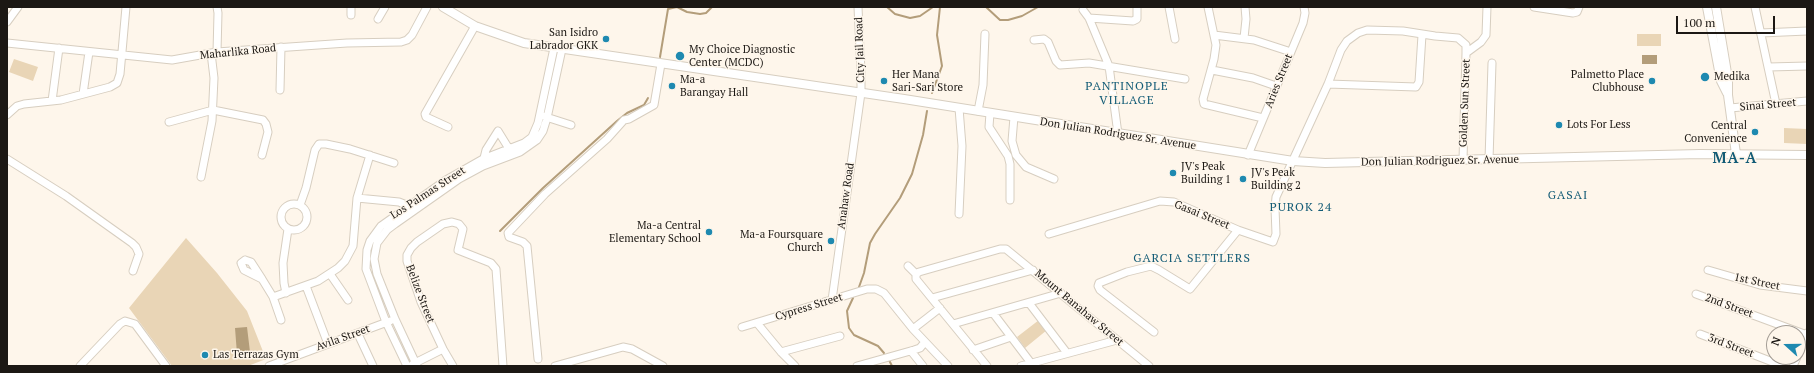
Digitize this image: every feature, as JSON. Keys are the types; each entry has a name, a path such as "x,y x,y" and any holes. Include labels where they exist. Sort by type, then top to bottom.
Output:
{"main road":[{"name":"Don Julian Rodriguez Sr. Avenue","path":"443,7 475,26 510,40 558,49 861,93 1293,161 1325,163 1736,154 1807,155"},
{"path":"1707,7 1721,81 1728,95"},
{"path":"1716,7 1728,79 1728,95 1736,154"}],"street":[{"path":"7,22 18,7"},
{"path":"7,115 17,106 24,104 52,102 117,84 120,74 126,7"},
{"path":"201,177 212,122 214,52 218,13 217,7"},
{"path":"350,15 351,7"},
{"path":"378,19 385,7"},
{"name":"Maharlika Road","path":"7,43 172,60 214,52 405,41 412,35 427,7"},
{"name":"City Jail Road","path":"858,7 861,93"},
{"path":"1089,18 1134,21 1137,19 1137,7"},
{"path":"1169,7 1175,39"},
{"path":"1208,7 1216,45 1212,70 1204,99 1205,105 1263,118"},
{"path":"1244,38 1246,19 1245,7"},
{"name":"Aries Street","path":"1248,155 1305,18 1304,7"},
{"name":"Golden Sun Street","path":"1463,160 1466,53 1481,42 1486,35 1487,7"},
{"path":"1534,7 1573,13 1578,9"},
{"path":"1755,7 1776,104"},
{"path":"1083,10 1089,18 1109,66 1118,134"},
{"path":"448,127 426,117 425,114 475,26"},
{"path":"1293,161 1344,45 1358,33 1367,30 1386,30 1458,38 1466,45 1466,53"},
{"path":"1761,33 1807,31"},
{"path":"978,111 983,85 985,34"},
{"path":"1214,35 1244,38 1291,52"},
{"path":"1328,84 1416,87 1419,82 1422,35"},
{"path":"1034,40 1044,39 1048,42 1056,61 1060,65 1084,63 1185,79"},
{"path":"280,90 281,47"},
{"path":"52,102 59,48"},
{"name":"Los Palmas Street","path":"412,365 377,274 375,252 377,244 387,230 409,209 446,180 511,152 527,149 537,140 543,130 547,80 558,49"},
{"name":"Los Palmas Street","path":"544,117 558,70 558,49"},
{"path":"82,94 89,52"},
{"path":"1489,160 1492,63"},
{"path":"538,359 527,246 523,242 509,237 508,233 545,194 607,139 624,120 642,113 654,104 661,64"},
{"path":"1768,67 1807,66"},
{"path":"550,68 558,70"},
{"path":"1212,70 1252,78 1276,86"},
{"path":"547,80 555,81"},
{"name":"Anahaw Road","path":"832,300 861,93"},
{"name":"Sinai Street","path":"1730,108 1807,101"},
{"path":"959,108 962,146 959,214"},
{"path":"170,122 213,110 263,120 266,124 268,132 262,155"},
{"path":"990,113 989,127 1008,156 1010,164 1010,200"},
{"path":"544,117 571,126"},
{"path":"1014,117 1012,141 1016,155 1026,167 1054,179"},
{"path":"483,163 498,131 511,152"},
{"path":"300,205 306,188 315,150 319,144 326,144 370,155 394,163"},
{"path":"273,297 306,286 330,274 345,261 353,246 357,198 370,155"},
{"path":"7,159 66,196 136,247 139,256 133,272"},
{"name":"Gasai Street","path":"1049,234 1160,201 1174,202 1238,230 1272,242 1276,234 1276,197 1293,161"},
{"path":"357,198 390,201 404,204 409,209"},
{"path":"291,204 300,205 307,215 304,227 296,230 288,229 282,223 281,214 283,209 291,204"},
{"name":"Los Palmas Street","path":"409,209 381,226 372,237 367,250 366,270 386,322 412,365"},
{"name":"Belize Street","path":"453,366 443,349 421,302 409,270 407,255 417,242 444,224 456,222 463,229 458,250 491,263 496,269 503,366"},
{"path":"286,293 283,263 288,229"},
{"path":"1154,332 1100,290 1098,286 1099,282 1147,266 1159,270 1190,289 1238,230"},
{"name":"Mount Banahaw Street","path":"916,274 1000,249 1009,251 1148,365"},
{"path":"908,266 916,274 916,279 987,366"},
{"path":"932,298 1033,270"},
{"name":"1st Street","path":"1708,270 1760,285 1807,291"},
{"path":"330,274 348,300"},
{"path":"262,279 273,297 281,320"},
{"path":"306,286 328,344"},
{"name":"Cypress Street","path":"742,327 867,289 876,289 884,293 913,329"},
{"path":"953,324 1061,293"},
{"name":"2nd Street","path":"1696,294 1807,334"},
{"path":"1029,303 1067,353"},
{"path":"940,308 913,329 948,366"},
{"path":"993,313 1031,363"},
{"name":"Avila Street","path":"269,366 395,319"},
{"path":"80,366 88,363 120,324 126,321 131,321 136,324 166,366"},
{"path":"757,323 781,352 795,366"},
{"path":"358,334 373,366"},
{"name":"3rd Street","path":"1700,334 1783,366"},
{"path":"781,352 840,336"},
{"path":"974,350 1011,337"},
{"path":"1021,366 1117,340"},
{"path":"857,366 920,348 925,342"},
{"path":"555,366 622,347 632,349 660,365"},
{"path":"412,365 443,349"},
{"path":"911,351 923,366"},
{"path":"1140,366 1148,365"}],"shaded area":[{"path":"1637,34 1661,34 1661,46 1637,46"},
{"path":"1642,55 1657,55 1657,64 1642,64"},
{"path":"14,59 38,67 33,81 9,72"},
{"path":"1784,128 1807,129 1807,144 1784,143"},
{"path":"186,238 217,273 247,311 266,359 248,366 172,366 129,308"},
{"path":"1039,320 1047,330 1025,348 1017,337"},
{"path":"247,327 250,352 237,354 235,328"}],"waterway":[{"path":"660,57 668,9 677,7 687,12 700,14 706,13 712,7"},
{"path":"887,7 895,14 910,18 920,16 933,7"},
{"path":"932,93 942,66 937,35 940,7"},
{"path":"986,7 1000,20 1008,20 1022,16 1038,7"},
{"path":"500,231 543,188 617,121 627,113 644,105 648,98"},
{"path":"859,287 864,273 870,243 900,198 912,174 923,135 927,111"},
{"path":"853,298 847,311 849,328 854,335 878,346 884,353"},
{"path":"889,360 892,366"}],"place":[{"name":"San Isidro Labrador GKK","path":"606,39"},
{"name":"My Choice Diagnostic Center (MCDC)","path":"680,56"},
{"name":"Medika","path":"1705,77"},
{"name":"Her Mana Sari-Sari Store","path":"884,81"},
{"name":"Palmetto Place Clubhouse","path":"1652,81"},
{"name":"Ma-a Barangay Hall","path":"672,86"},
{"name":"Lots For Less","path":"1559,125"},
{"name":"Central Convenience","path":"1755,132"},
{"name":"JV's Peak Building 1","path":"1173,173"},
{"name":"JV's Peak Building 2","path":"1243,179"},
{"name":"Ma-a Central Elementary School","path":"709,232"},
{"name":"Ma-a Foursquare Church","path":"831,241"},
{"name":"Las Terrazas Gym","path":"205,355"}],"district":[{"name":"PANTINOPLE VILLAGE","path":"1127,94"},
{"name":"MA-A","path":"1735,159"},
{"name":"GASAI","path":"1568,196"},
{"name":"PUROK 24","path":"1301,208"},
{"name":"GARCIA SETTLERS","path":"1192,259"}]}
